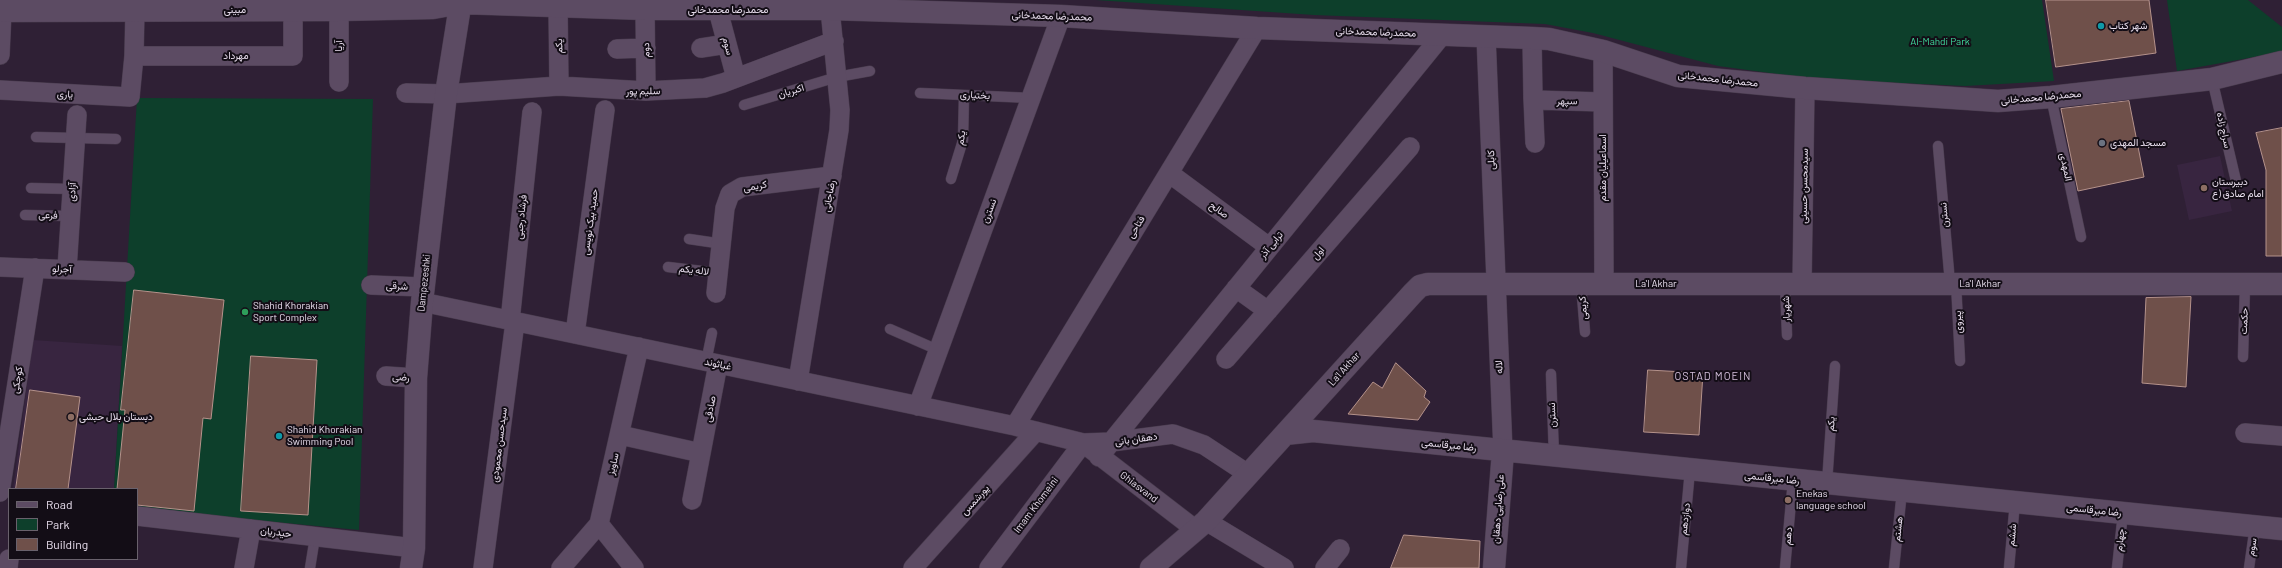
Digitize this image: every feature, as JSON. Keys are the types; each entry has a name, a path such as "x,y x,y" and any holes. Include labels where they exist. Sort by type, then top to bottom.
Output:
{"street":[{"name":"مبینی","path":"1,11 135,9 293,10 339,5 433,8 458,1"},
{"name":"محمدرضا محمدخانی","path":"458,1 645,9 830,9 1061,16 1257,28 1550,39 1603,51 1678,76 1805,88 1998,101 2051,98 2212,78 2282,62"},
{"name":"Dampezeshki","path":"413,558 416,378 422,295 458,1"},
{"name":"آریا","path":"339,5 339,82"},
{"name":"یکم","path":"558,6 559,86"},
{"path":"134,56 135,9"},
{"name":"دوم","path":"645,9 646,92"},
{"name":"رضاجانی","path":"798,381 840,130 837,76 830,9"},
{"name":"مهرداد","path":"134,56 293,56 293,10"},
{"path":"0,55 1,11"},
{"name":"سوم","path":"719,14 736,78"},
{"name":"نسترن","path":"918,406 1061,16"},
{"name":"فتاحی","path":"1015,426 1257,28"},
{"name":"ترابی آذر","path":"1099,457 1443,34"},
{"name":"کابلی","path":"1486,36 1496,284"},
{"path":"1532,38 1535,143"},
{"name":"سلیم پور","path":"406,93 446,94 559,86 646,92 705,88 736,78 834,41"},
{"path":"701,48 727,44"},
{"path":"617,49 646,48"},
{"name":"اسماعیلیان مقدم","path":"1603,51 1602,102 1604,284"},
{"name":"یاری","path":"0,90 130,97 134,56"},
{"name":"سیدمحسن حسینی","path":"1794,284 1805,88"},
{"name":"سپهر","path":"1533,98 1540,101 1602,102"},
{"name":"حمید بیک نویسی","path":"576,334 605,110"},
{"name":"فرشاد رجبی","path":"512,321 532,112"},
{"name":"آزادی","path":"67,269 77,115"},
{"name":"اول","path":"1226,359 1410,147"},
{"name":"صالح","path":"1169,173 1269,247"},
{"name":"کریمی","path":"716,292 727,201 735,190 742,187 832,176"},
{"name":"آجرلو","path":"0,267 125,272"},
{"name":"کوچکی","path":"0,492 35,268"},
{"name":"La'l Akhar","path":"1160,566 1201,525 1286,434 1420,286 1428,284 2282,284"},
{"name":"لاله","path":"1496,284 1503,451"},
{"name":"شرقی","path":"371,285 422,295"},
{"path":"1236,288 1268,311"},
{"name":"غیاثوند","path":"422,295 512,321 1015,426"},
{"name":"سیدحسن محمودی","path":"483,568 512,321"},
{"name":"ساویز","path":"561,568 599,524 639,348"},
{"name":"صادقی","path":"692,500 701,453 712,363"},
{"name":"رضی","path":"386,376 416,378"},
{"name":"دهقان بانی","path":"1015,426 1083,443 1111,442 1172,434 1204,444 1248,474"},
{"name":"پورشمس","path":"913,568 1036,431"},
{"name":"رضا میرقاسمی","path":"1286,434 1313,431 2282,529"},
{"path":"2245,433 2282,436"},
{"path":"620,435 701,453"},
{"name":"Ghiasvand","path":"1083,443 1099,457 1201,525 1284,568"},
{"name":"Imam Khomeini","path":"989,568 1083,443"},
{"name":"علی رضایی دهقان","path":"1494,568 1503,451"},
{"name":"حیدریان","path":"138,516 314,537 413,558"},
{"path":"599,524 634,568"},
{"path":"244,568 251,529"},
{"path":"1325,568 1340,549"}],"lane":[{"name":"اکبریان","path":"744,105 837,76 870,71"},
{"name":"سراج زاده","path":"2212,78 2236,181"},
{"name":"بختیاری","path":"920,93 1030,98"},
{"name":"یکم","path":"951,180 963,140 964,95"},
{"name":"المهدی","path":"2051,98 2081,237"},
{"path":"36,137 116,139"},
{"name":"نسترن","path":"1938,146 1953,283"},
{"path":"31,188 72,189"},
{"name":"فرعی","path":"25,214 70,216"},
{"path":"689,239 723,244"},
{"name":"لاله یکم","path":"668,267 719,273"},
{"name":"پیروی","path":"1953,283 1960,362"},
{"name":"کریمی","path":"1581,284 1585,332"},
{"name":"شهریار","path":"1787,335 1794,284"},
{"name":"حکمت","path":"2243,358 2245,285"},
{"path":"890,329 938,350"},
{"path":"712,332 712,363"},
{"name":"یکم","path":"1827,483 1835,366"},
{"name":"نسترن","path":"1551,374 1554,456"},
{"name":"دوازدهم","path":"1680,568 1690,470"},
{"name":"دهم","path":"1785,568 1793,480"},
{"name":"هشتم","path":"1894,568 1902,491"},
{"name":"ششم","path":"2009,568 2015,502"},
{"name":"چهارم","path":"2117,568 2123,513"},
{"name":"سوم","path":"2249,568 2255,526"},
{"path":"310,568 314,537"}],"shaded area":[{"name":"دبیرستان امام صادق (ع","path":"2220,156 2232,211 2189,220 2177,165"},
{"name":"دبستان بلال حبشی","path":"33,340 122,346 114,488 13,488"}],"green space":[{"name":"Al-Mahdi Park","path":"1096,0 2042,0 2054,81 1965,86 1814,79 1718,66 1593,33 1545,24 1314,15"},
{"path":"2167,0 2248,0 2282,27 2282,52 2177,71"},
{"name":"Shahid Khorakian Sport Complex","path":"137,98 373,99 359,530 138,509 138,488 114,488"}],"building":[{"name":"شهر کتاب","path":"2046,0 2149,0 2156,53 2056,67"},
{"name":"مسجد المهدی","path":"2129,101 2144,177 2078,191 2061,109"},
{"path":"2282,128 2282,256 2266,256 2266,170 2256,133"},
{"path":"134,290 224,300 211,419 203,418 194,511 138,505 138,488 117,488 125,410 121,410"},
{"path":"2191,297 2186,387 2142,383 2146,298"},
{"name":"Shahid Khorakian Swimming Pool","path":"251,356 317,360 308,515 241,511"},
{"path":"1396,363 1426,391 1424,397 1430,402 1418,420 1348,414 1373,382 1382,388"},
{"path":"1648,370 1703,373 1699,435 1644,432"},
{"path":"30,390 80,397 68,488 16,488"},
{"path":"1404,535 1480,541 1479,568 1391,568"}],"place":[{"name":"شهر کتاب","path":"2101,26"},
{"name":"مسجد المهدی","path":"2102,143"},
{"name":"دبیرستان امام صادق (ع","path":"2204,188"},
{"name":"Shahid Khorakian Sport Complex","path":"245,312"},
{"name":"دبستان بلال حبشی","path":"71,417"},
{"name":"Shahid Khorakian Swimming Pool","path":"279,436"},
{"name":"Enekas language school","path":"1788,500"}],"district":[{"name":"OSTAD MOEIN","path":"1713,376"}]}
